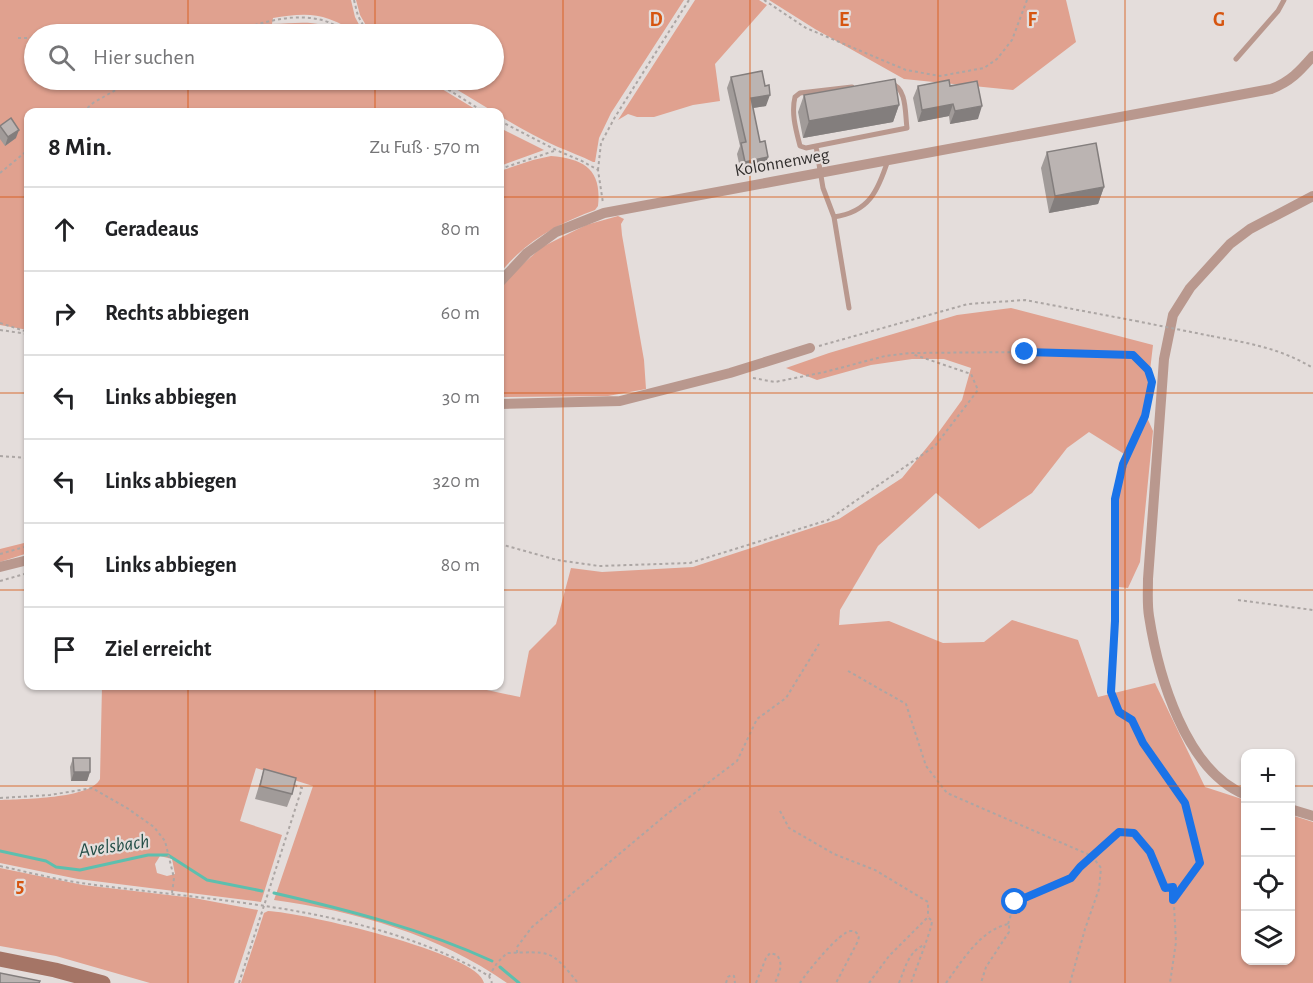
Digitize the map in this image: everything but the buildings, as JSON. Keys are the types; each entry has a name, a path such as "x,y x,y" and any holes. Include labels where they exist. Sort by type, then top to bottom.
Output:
{"main road":[{"path":"0,959 103,983"}],"street":[{"name":"Kolonnenweg","path":"504,278 527,253 549,237 604,213 1271,89 1285,84 1297,75 1313,56"},
{"path":"1241,793 1224,782 1208,767 1184,732 1160,672 1148,613 1148,579 1164,359 1173,315 1190,288 1230,244 1250,229 1310,197"},
{"path":"504,404 620,401 730,373 810,348"},
{"path":"0,567 24,561"},
{"path":"1295,811 1313,816"}],"lane":[{"path":"1236,59 1278,11 1284,0"},
{"path":"855,87 800,93 795,97 794,122 800,146 806,148 907,128 901,90 896,85 882,84"},
{"path":"816,146 823,188 834,217 849,308"},
{"path":"834,217 851,214 864,207 882,179 888,160"}],"path":[{"path":"354,0 362,24"},
{"path":"604,213 598,170 601,143 689,0"},
{"path":"764,0 806,28 906,70 940,76 984,68 997,59 1012,40 1027,0"},
{"path":"258,24 268,21 309,18 332,24"},
{"path":"18,38 24,38"},
{"path":"87,108 116,90"},
{"path":"449,90 478,108"},
{"path":"504,123 598,170"},
{"path":"504,168 556,150"},
{"path":"0,172 24,153"},
{"path":"810,348 968,304 1024,300 1270,348 1313,368"},
{"path":"0,323 24,332"},
{"path":"0,330 24,333"},
{"path":"752,378 775,382 885,356 910,353 1025,352 1133,355 1148,370 1152,382 1145,416 1123,464 1115,499 1115,621 1111,692 1119,712 1132,720 1143,743 1185,803 1200,863 1173,900"},
{"path":"504,545 557,560 599,566 690,563 828,519 935,446 978,390 972,374 910,353"},
{"path":"0,456 24,458"},
{"path":"0,554 24,547"},
{"path":"0,581 24,574"},
{"path":"1238,600 1313,610"},
{"path":"517,953 517,947 532,927 666,814 737,761 757,719 786,698 819,644"},
{"path":"848,671 906,704 926,766 946,793 1092,856 1101,868 1099,889 1085,928 1070,983"},
{"path":"238,983 302,788 291,784"},
{"path":"0,798 50,795 92,788 154,827 165,841 174,878 172,894"},
{"path":"780,811 789,828 834,854 875,870 928,902 928,917 932,921 932,927 911,983"},
{"path":"981,983 986,967 1010,932 1008,924 1015,902 1071,878 1119,832 1134,833 1150,852 1165,888 1173,887 1176,942 1170,983"},
{"path":"0,866 78,882 264,906 340,921 436,950 489,976 492,983"},
{"path":"869,983 889,956 928,917"},
{"path":"946,983 988,932 1008,924"},
{"path":"800,983 819,957 849,930 854,931 860,936 836,983"},
{"path":"899,983 910,957 916,948 924,945"},
{"path":"489,976 507,953 536,952 551,954 561,961 578,983"},
{"path":"756,983 770,953 777,955 781,961 775,983"},
{"path":"726,983 731,975 734,976 735,983"}],"shaded area":[{"path":"0,0 351,0 359,24 340,24 315,15 301,15 273,18 272,24 24,24 24,90 444,90 473,108 24,108 24,329 0,325"},
{"path":"356,0 684,0 611,113 599,138 595,162 558,147 504,118 504,108 487,108 458,90 504,90 504,24 365,24"},
{"path":"695,0 759,0 767,5 715,64 720,101 693,105 654,117 637,117 628,114 618,120"},
{"path":"769,0 1066,0 1076,42 1013,90 904,79"},
{"path":"301,23 318,24 272,24"},
{"path":"504,130 544,150 504,165"},
{"path":"551,156 582,164 594,175 599,194 598,206 595,210 543,235 520,252 504,269 504,170"},
{"path":"618,216 624,219 621,224 622,235 644,360 646,389 608,396 504,397 504,284 542,247 586,225"},
{"path":"1011,308 1153,345 1145,413 1153,431 1140,562 1128,588 1119,587 1117,497 1129,457 1089,432 1067,448 1032,493 979,529 936,493 878,546 840,610 839,625 889,621 943,643 984,642 1012,620 1078,640 1098,697 1155,683 1205,787 1241,799 1241,965 1295,965 1295,816 1313,822 1313,983 507,983 453,951 395,928 335,911 274,900 313,786 256,768 240,821 282,835 261,902 78,879 0,863 0,800 70,794 94,786 100,779 102,690 487,690 520,697 529,651 556,624 571,568 602,572 693,567 839,519 902,478 962,400 971,368 944,359 912,359 871,365 817,380 786,368 957,315","holes":["160,856 172,859 175,874 167,876 157,873 155,864"]},
{"path":"24,543 24,554 0,562 0,549"},
{"path":"0,868 83,885 194,898 258,910 234,983 150,983 56,956 0,946"},
{"path":"268,911 315,918 422,947 453,959 475,971 484,983 241,983 264,913"}],"waterway":[{"name":"Avelsbach","path":"0,851 46,861 56,867 80,870 148,855 168,855 207,880 262,891"},
{"name":"Avelsbach","path":"274,893 384,921 439,939 492,961"},
{"name":"Avelsbach","path":"500,967 519,983"}],"route":[{"path":"1015,902 1071,878 1119,832 1134,833 1150,852 1165,888 1173,887 1173,900 1200,863 1185,803 1143,743 1132,720 1119,712 1111,692 1115,621 1115,499 1123,464 1145,416 1152,382 1148,370 1133,355 1025,352"}]}
